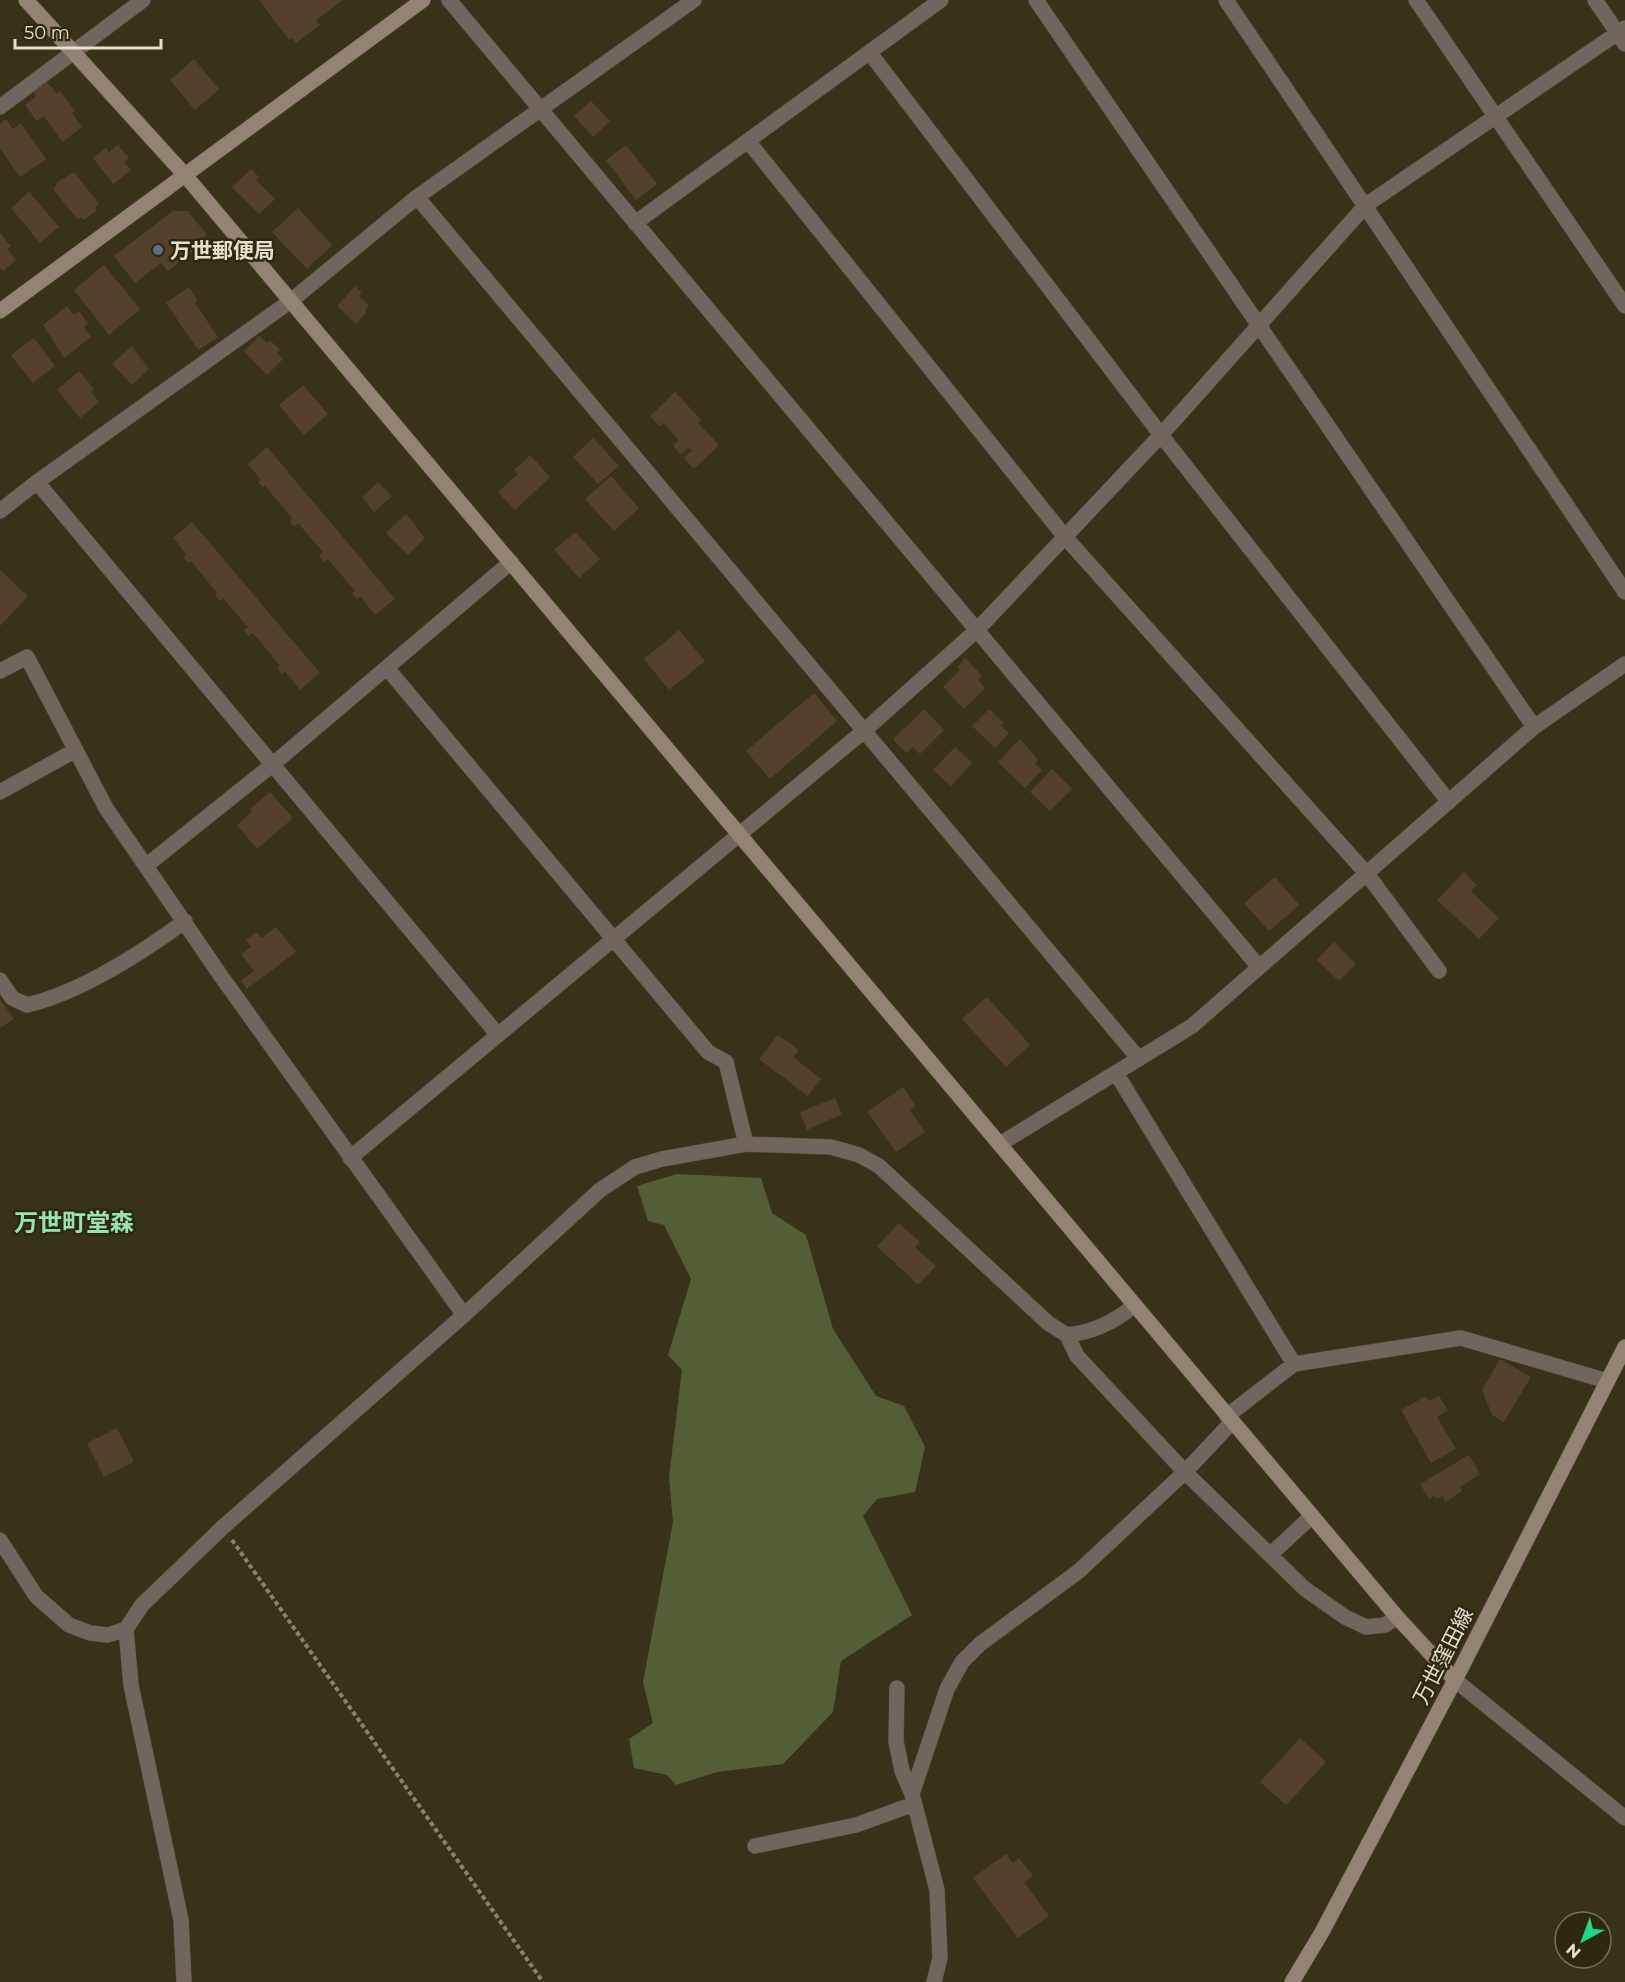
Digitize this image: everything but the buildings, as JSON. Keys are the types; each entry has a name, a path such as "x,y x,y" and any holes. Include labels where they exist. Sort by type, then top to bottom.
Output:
{"street":[{"path":"26,0 184,174 291,300 1397,1617 1455,1680 1625,1818"},
{"path":"0,107 143,0"},
{"path":"0,311 423,0"},
{"path":"449,0 1259,968"},
{"path":"0,511 291,300 417,197 694,0"},
{"path":"635,223 941,0"},
{"path":"1036,0 1534,727"},
{"path":"1226,0 1625,592"},
{"path":"1416,0 1625,306"},
{"path":"350,1158 865,730 977,630 1161,435 1366,205 1495,117 1622,35 1595,0"},
{"path":"870,53 1161,435 1449,802"},
{"path":"748,141 1065,537 1367,874 1439,971"},
{"path":"417,197 1139,1059"},
{"path":"37,482 498,1035"},
{"path":"147,866 272,765 511,562"},
{"path":"0,671 27,657 106,808 350,1158 464,1315"},
{"path":"1000,1144 1192,1026 1534,727 1625,664"},
{"path":"387,668 708,1052 726,1062 746,1144"},
{"path":"0,792 76,750"},
{"path":"0,980 12,998 27,1005 42,1002 99,974 160,939 185,921"},
{"path":"1116,1073 1294,1364"},
{"path":"0,1540 36,1596 69,1625 90,1633 108,1635 126,1629 142,1605 223,1527 464,1315 600,1190 635,1167 662,1159 746,1144 831,1147 859,1155 879,1166 1048,1323 1068,1335 1077,1356 1185,1472 1305,1589 1345,1617 1366,1628 1385,1625 1397,1617"},
{"path":"1068,1335 1090,1333 1120,1317 1135,1305"},
{"path":"755,1846 856,1825 913,1799 947,1689 963,1662 980,1644 1079,1571 1185,1472 1230,1419 1294,1364 1461,1338 1607,1381"},
{"name":"万世窪田線","path":"1292,1982 1322,1932 1455,1680 1625,1347"},
{"path":"1271,1554 1311,1516"},
{"path":"126,1629 135,1706 181,1920 184,1982"},
{"path":"897,1689 896,1741 902,1771 913,1799 937,1890 940,1958 934,1982"}],"path":[{"path":"223,1527 543,1982"}],"green space":[{"path":"677,1174 761,1178 772,1213 806,1235 833,1329 876,1396 904,1406 925,1447 915,1492 877,1499 863,1516 912,1615 841,1661 833,1712 783,1764 717,1772 676,1785 667,1775 634,1768 629,1739 653,1723 643,1682 673,1522 669,1477 682,1370 668,1355 691,1279 664,1225 648,1221 637,1186"}],"place":[{"name":"万世郵便局","path":"158,250"}],"district":[{"name":"万世町堂森","path":"74,1222"}]}
